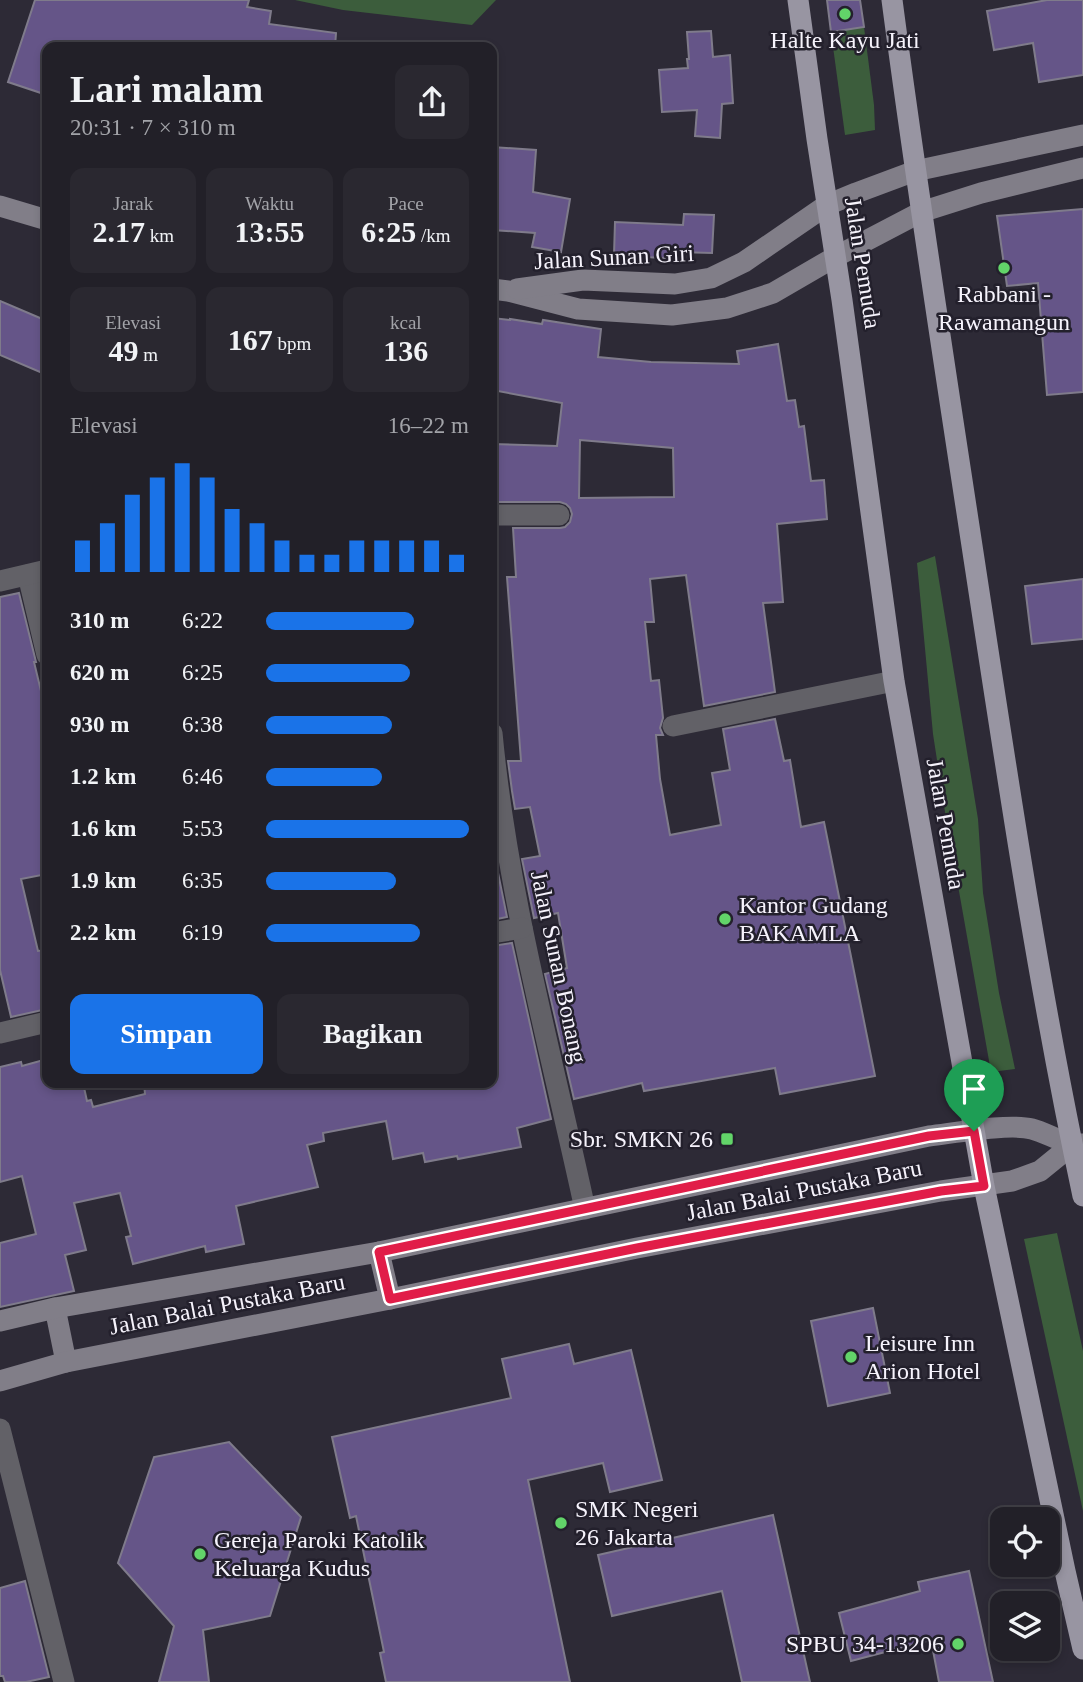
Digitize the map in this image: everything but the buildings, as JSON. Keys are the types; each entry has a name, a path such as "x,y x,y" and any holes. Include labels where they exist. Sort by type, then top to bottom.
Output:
{"main road":[{"name":"Jalan Pemuda","path":"798,0 894,681 984,1186 1083,1649"},
{"path":"892,0 921,212 1016,835 1078,1144 1083,1196"}],"street":[{"name":"Jalan Sunan Giri","path":"500,290 583,280 675,284 711,278 744,262 827,205 915,171 1083,135"},
{"name":"Jalan Sunan Giri","path":"500,290 578,309 672,315 727,308 773,293 921,212 981,193 1083,168"},
{"path":"0,206 42,219"},
{"path":"497,515 559,514"},
{"path":"0,581 38,573 42,609"},
{"path":"673,726 894,681"},
{"name":"Jalan Sunan Bonang","path":"497,776 504,836 522,928 585,1209"},
{"path":"497,932 522,928"},
{"path":"0,1032 42,1023"},
{"name":"Jalan Balai Pustaka Baru","path":"0,1321 55,1308 379,1252 929,1136 1003,1128 1030,1128 1078,1144"},
{"name":"Jalan Balai Pustaka Baru","path":"0,1381 66,1362 637,1248 941,1191 1012,1181 1041,1171 1078,1144"},
{"path":"379,1252 390,1299"},
{"path":"55,1308 66,1362"},
{"path":"0,1429 64,1682"}],"green space":[{"path":"295,0 496,0 472,25 343,10"},
{"path":"864,27 875,130 845,135 831,32"},
{"path":"935,556 978,819 983,893 999,993 1015,1069 991,1072 945,812 933,734 917,563"},
{"path":"1057,1233 1083,1351 1083,1511 1024,1239"}],"place":[{"name":"Halte Kayu Jati","path":"845,14"},
{"name":"Rabbani - Rawamangun","path":"1004,268"},
{"name":"Kantor Gudang BAKAMLA","path":"725,919"},
{"name":"Sbr. SMKN 26","path":"727,1139"},
{"name":"Leisure Inn Arion Hotel","path":"851,1357"},
{"name":"SMK Negeri 26 Jakarta","path":"561,1523"},
{"name":"Gereja Paroki Katolik Keluarga Kudus","path":"200,1554"},
{"name":"SPBU 34-13206","path":"958,1644"}],"route":[{"path":"974,1131 984,1186 941,1191 637,1248 390,1299 379,1252 929,1136 974,1131"}]}
